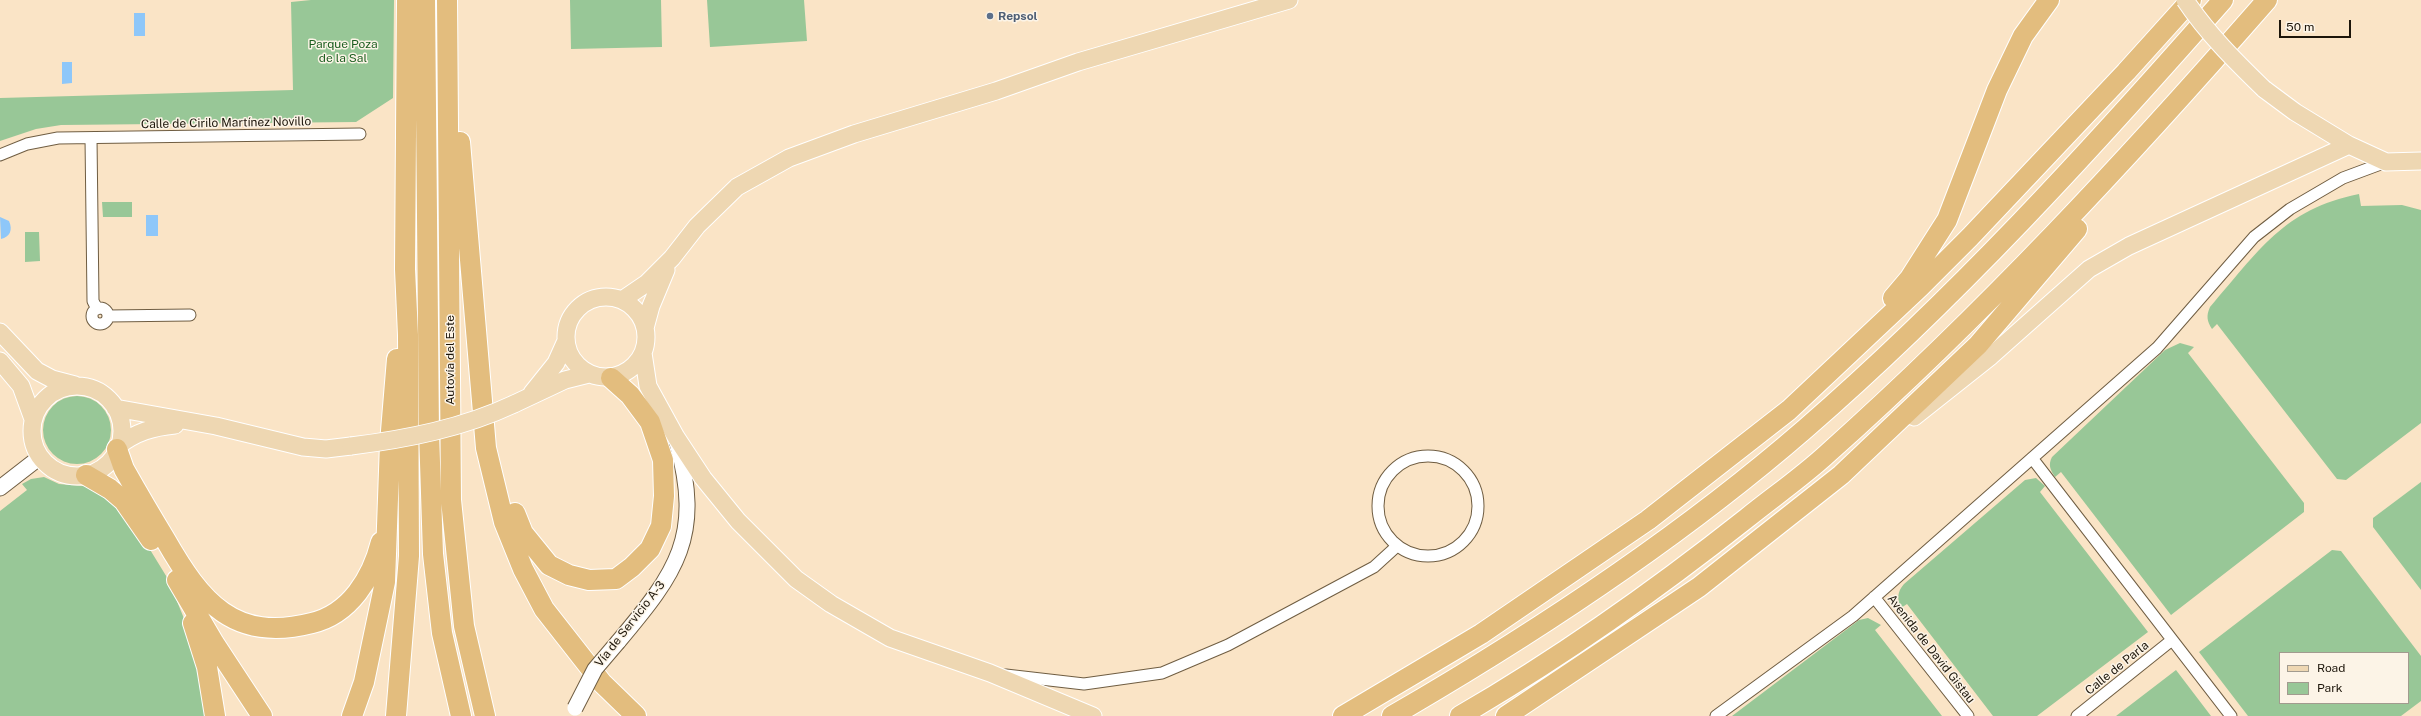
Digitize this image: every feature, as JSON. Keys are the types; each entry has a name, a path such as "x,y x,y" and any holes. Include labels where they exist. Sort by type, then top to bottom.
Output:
{"highway":[{"path":"396,716 409,556 408,335 405,269 407,0"},
{"name":"Autovía del Este","path":"426,0 429,432 433,554 442,633 461,716"},
{"name":"Autovía del Este","path":"447,0 451,500 464,626 484,716"},
{"path":"1727,460 1848,346 1910,278 1947,220 1997,90 2024,36 2049,0"},
{"path":"1829,374 1920,287 2015,191 2191,0"},
{"path":"1392,716 1499,653 1664,541 1805,429 1938,308 2034,209 2146,88 2223,0"},
{"path":"1460,716 1512,685 1685,567 1826,456 1971,320 2059,232 2173,108 2267,0"},
{"path":"448,73 456,98 472,264 477,346 486,448 504,522 524,569 544,609 602,683 636,716"},
{"path":"1506,716 1699,587 1841,475 1978,345 2069,239 2173,108"},
{"path":"1343,716 1481,634 1648,520 1727,460 1829,374 1927,297 2034,209"},
{"path":"352,716 364,682 386,582 390,443 405,269"},
{"path":"477,346 482,360 507,493 522,533 549,565 568,575 589,580 616,579 632,567 650,549 661,526 664,496 663,460 650,422 630,395 611,378"},
{"path":"118,447 124,469 195,587 213,606 239,621 266,629 292,628 319,621 344,607 365,584 377,558 388,515"},
{"path":"86,475 124,501 168,564 214,643 262,716"},
{"path":"168,564 194,626 207,667 215,716"}],"main road":[{"path":"622,300 647,284 672,258 698,226 737,187 789,158 861,132 996,91 1078,62 1289,0"},
{"path":"2185,0 2197,18 2230,56 2264,89 2295,112 2349,145 2386,162 2421,161"},
{"path":"1841,475 1991,356 2089,269 2129,246 2349,145"},
{"path":"645,328 659,283 672,258"},
{"path":"529,396 556,363 565,343 568,323 579,306 596,298 610,297 622,300 633,307 640,316 645,328 646,341 643,353 634,367 623,374 611,378 589,374 579,368 568,353 565,343"},
{"path":"0,332 37,371 52,379 104,394 115,408 120,424 118,447"},
{"path":"643,353 648,386 676,437 703,478 738,522 796,579 831,604 890,638 990,672 1093,716"},
{"path":"0,362 21,386 33,419"},
{"path":"115,408 125,408 151,416 216,426 303,447 326,448 398,440 485,418 565,380 589,374"},
{"path":"77,385 66,387 45,398 38,407 33,419 32,435 40,457 52,468 67,475 86,475 99,471 109,463 118,447 130,437 147,429 192,423"},
{"name":"Vía de Servicio A-3","path":"573,712 595,670 664,584 677,559 686,533 688,503 686,474 676,437"},
{"path":"0,488 40,457"}],"street":[{"name":"Calle de Cirilo Martínez Novillo","path":"0,155 27,144 44,140 360,134"},
{"path":"91,138 93,301 97,309 93,314 97,323 105,322 108,316 190,315"},
{"path":"1716,716 1853,616 2157,348 2254,237 2290,209 2343,178 2386,162"},
{"path":"1421,456 1438,457 1454,463 1467,474 1475,489 1478,503 1477,517 1472,530 1464,541 1453,550 1439,555 1424,556 1410,553 1397,546 1385,533 1378,518 1377,501 1382,485 1388,475 1405,461 1421,456"},
{"path":"2032,458 2231,716"},
{"path":"990,672 1084,684 1162,673 1228,645 1374,567 1397,546"},
{"name":"Avenida de David Gistau","path":"1874,597 1968,716"},
{"name":"Calle de Parla","path":"2077,716 2172,640"}],"green space":[{"name":"Parque Poza de la Sal","path":"311,0 394,0 393,98 356,122 61,125 36,129 0,141 0,98 293,90 291,2"},
{"path":"570,0 661,0 662,47 571,49"},
{"path":"707,0 804,0 807,41 710,47"},
{"path":"2359,194 2361,206 2402,205 2421,210 2421,423 2346,480 2337,479 2217,324 2212,329 2208,321 2208,313 2210,307 2258,251 2291,222 2310,210 2333,201"},
{"path":"102,202 132,202 132,217 103,217"},
{"path":"25,232 39,232 40,261 25,262"},
{"path":"2180,343 2194,347 2188,353 2304,503 2304,512 2171,615 2061,472 2055,477 2050,465 2052,457 2165,350"},
{"path":"77,396 90,399 101,406 108,417 111,430 108,443 101,454 90,461 77,464 64,461 53,454 46,443 43,430 46,417 53,406 64,399"},
{"path":"44,477 59,484 94,487 122,504 168,579 185,621 196,658 205,716 0,716 0,511 27,490 22,484 31,479"},
{"path":"2036,478 2045,486 2040,492 2148,632 2037,716 1993,716 1907,604 1901,608 1898,596 1904,584 2025,480"},
{"path":"2421,482 2421,590 2373,527 2373,518"},
{"path":"2332,550 2341,551 2421,656 2421,701 2401,716 2248,716 2199,652"},
{"path":"1868,618 1881,625 1875,630 1942,716 1732,716 1859,620"},
{"path":"2176,670 2211,716 2116,716"}],"water":[{"path":"134,13 145,13 145,36 134,36"},
{"path":"62,62 72,62 72,83 62,84"},
{"path":"146,215 158,215 158,236 146,236"},
{"path":"0,217 9,221 11,227 9,235 1,239"}],"place":[{"name":"Repsol","path":"990,16"}]}
